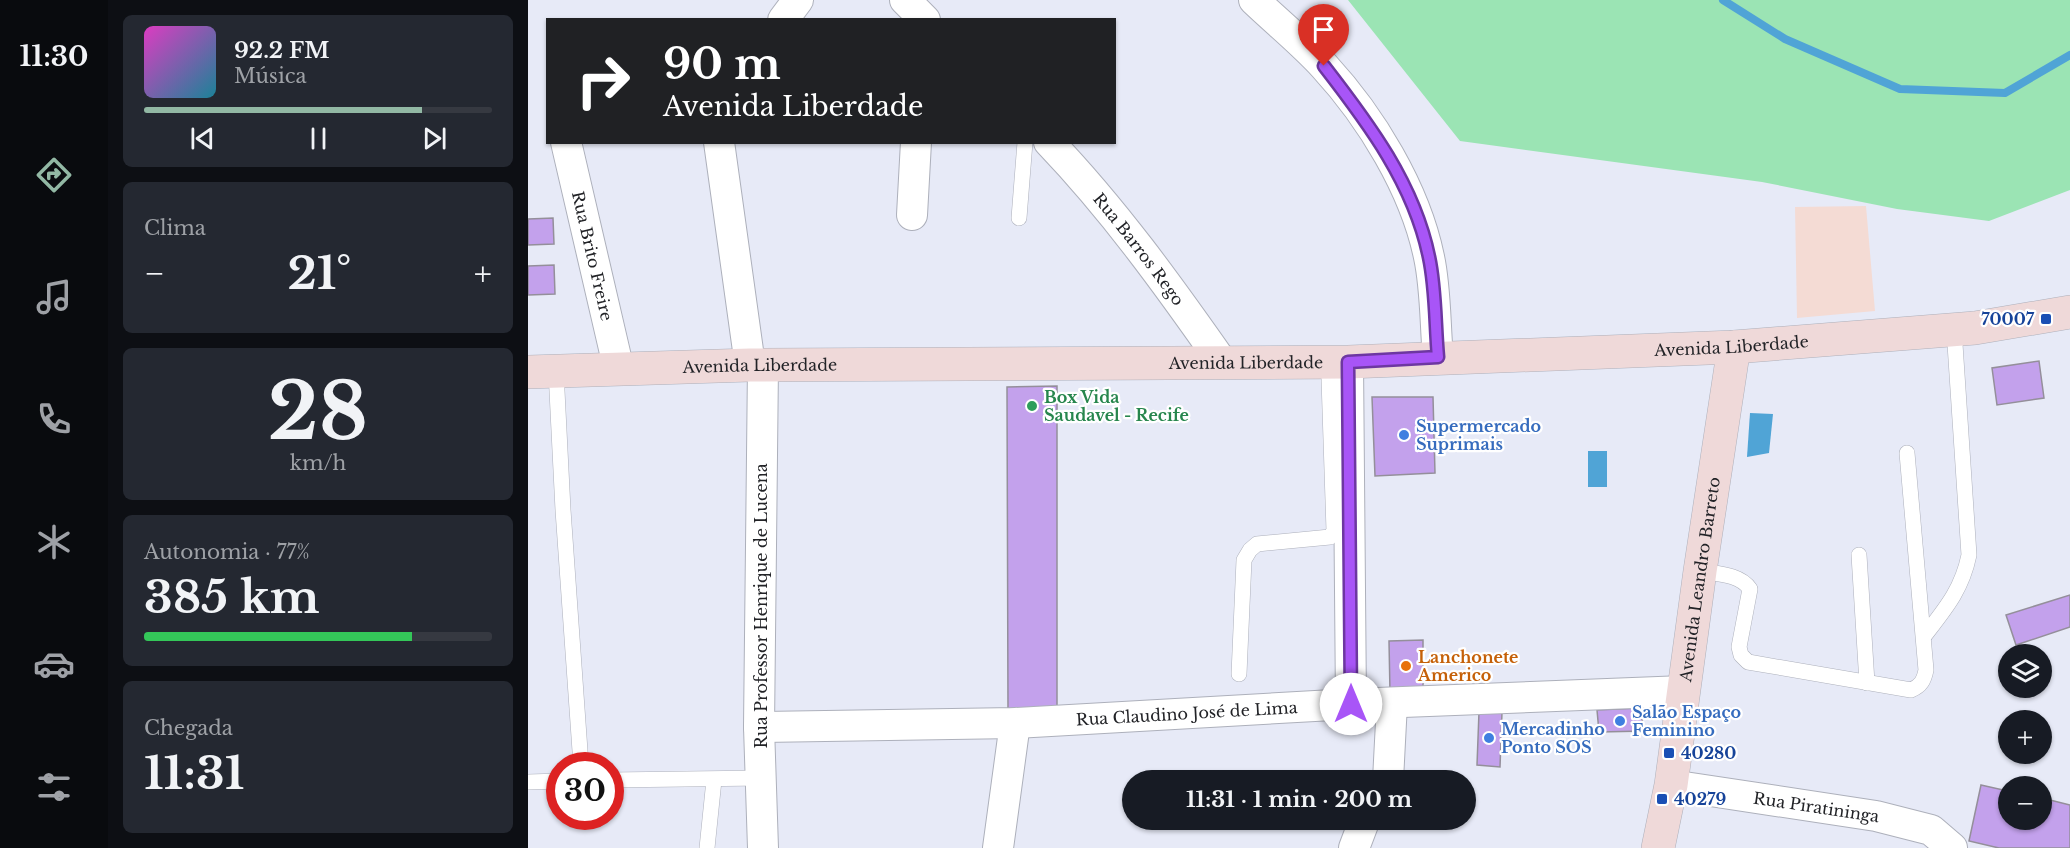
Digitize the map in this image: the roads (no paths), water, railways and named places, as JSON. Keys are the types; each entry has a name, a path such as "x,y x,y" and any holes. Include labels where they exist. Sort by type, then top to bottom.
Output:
{"main road":[{"name":"Avenida Liberdade","path":"542,372 756,365 1341,362 1734,347 1954,329 2070,312"},
{"name":"Avenida Leandro Barreto","path":"1658,848 1671,785 1734,347"}],"street":[{"path":"784,18 798,0"},
{"path":"1254,0 1324,66 1360,113 1398,171 1412,201 1429,257 1438,357"},
{"name":"Rua Brito Freire","path":"566,144 619,370"},
{"name":"Rua Professor Henrique de Lucena","path":"719,144 756,365 759,727 763,848"},
{"path":"912,215 916,144"},
{"name":"Rua Barros Rego","path":"1051,144 1131,237 1222,362"},
{"path":"1341,362 1351,704"},
{"name":"Rua Claudino José de Lima","path":"759,727 1015,723 1351,704 1684,691"},
{"path":"1389,770 1392,703"},
{"path":"998,848 1015,723"},
{"name":"Rua Piratininga","path":"1671,785 1876,816 1931,830 1952,848"},
{"path":"1354,848 1361,830"}],"lane":[{"path":"1019,218 1025,144"},
{"path":"1925,635 1950,603 1964,578 1969,555 1954,329"},
{"path":"1239,674 1244,560 1250,550 1257,544 1330,537 1334,531 1329,379 1341,362"},
{"path":"542,372 563,510 580,752"},
{"path":"1700,571 1734,577 1746,583 1750,589 1739,647 1748,662 1911,690 1917,688 1924,681 1926,670 1925,635 1916,563 1908,453"},
{"path":"1859,555 1867,683"},
{"path":"624,780 762,778"},
{"path":"707,848 714,780"},
{"path":"528,782 546,781"}],"water":[{"path":"1750,413 1773,414 1769,453 1747,457"},
{"path":"1588,451 1607,451 1607,487 1588,487"}],"waterway":[{"path":"1723,0 1785,39 1900,89 2005,93 2070,55"}],"place":[{"name":"70007","path":"2046,319"},
{"name":"Box Vida Saudavel - Recife","path":"1032,406"},
{"name":"Supermercado Suprimais","path":"1404,435"},
{"name":"Lanchonete Americo","path":"1406,666"},
{"name":"Salão Espaço Feminino","path":"1620,721"},
{"name":"Mercadinho Ponto SOS","path":"1489,738"},
{"name":"40280","path":"1669,753"},
{"name":"40279","path":"1662,799"}]}
